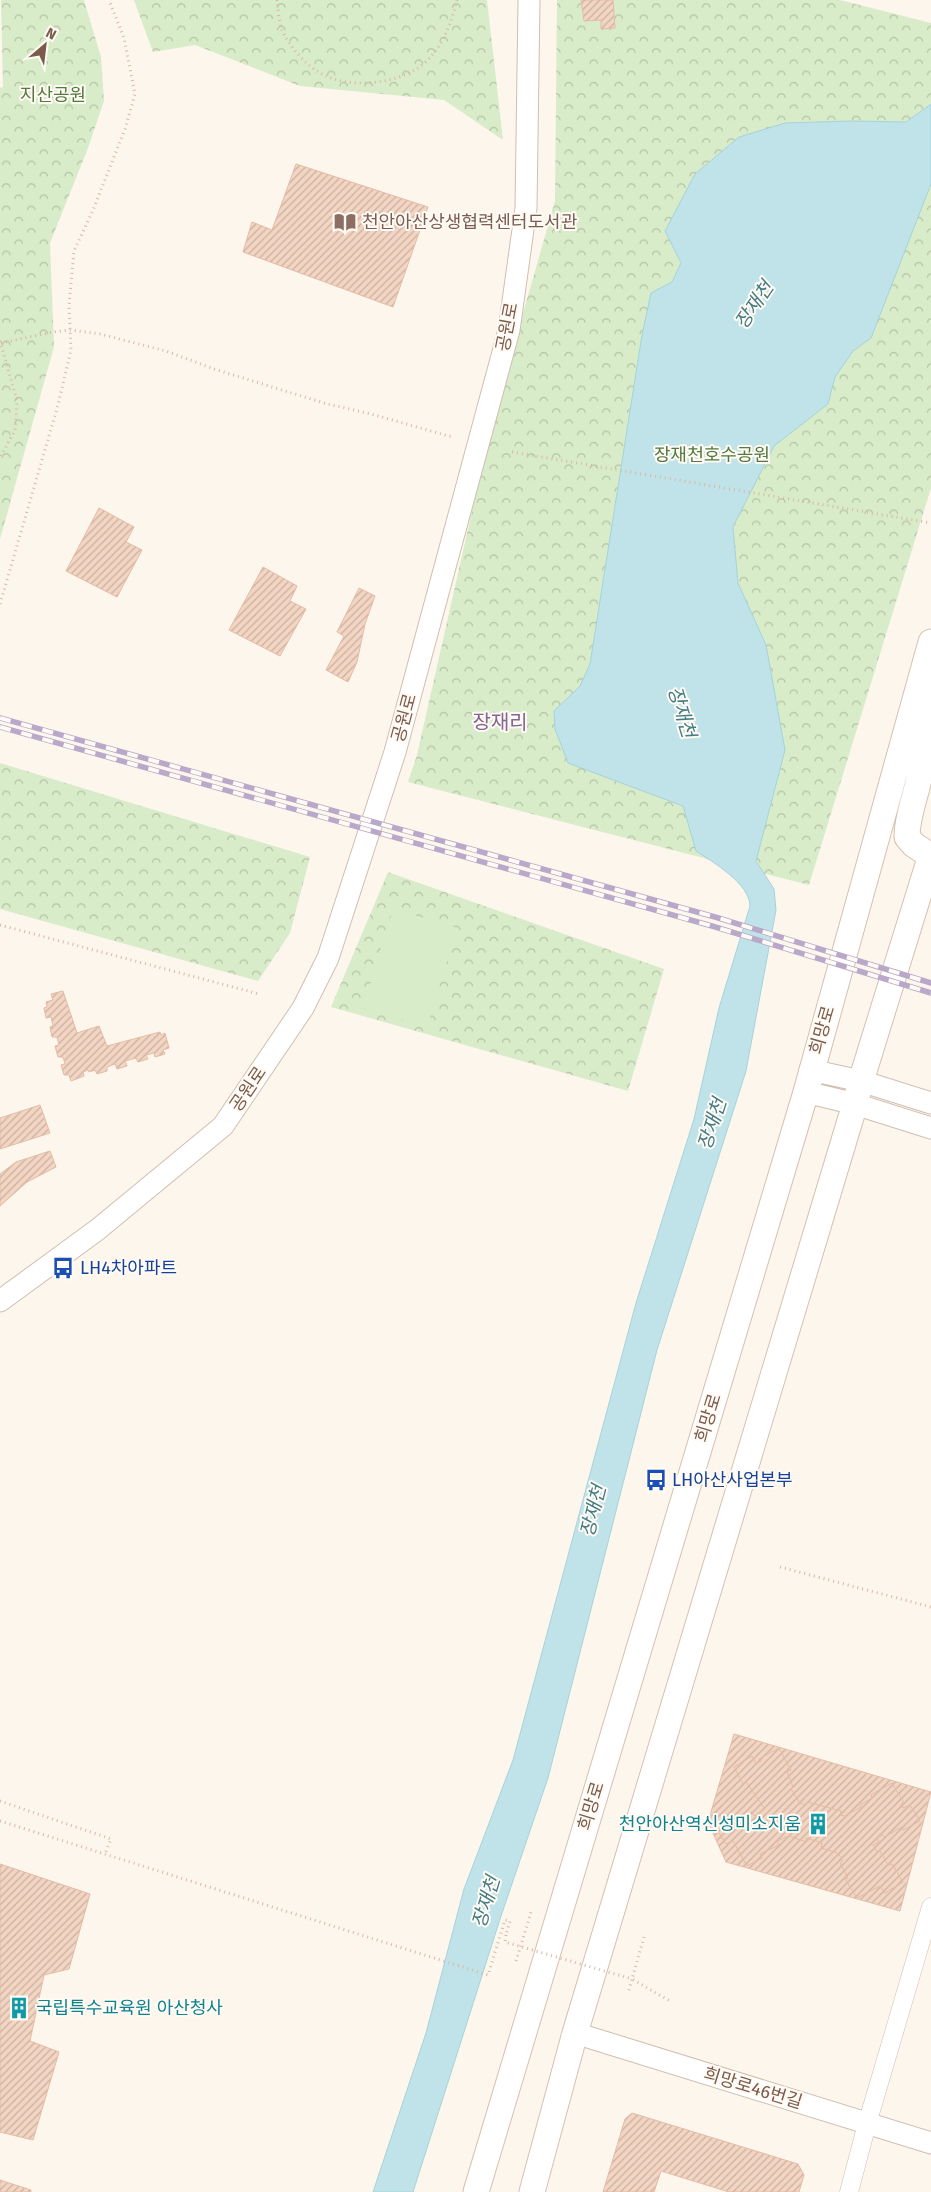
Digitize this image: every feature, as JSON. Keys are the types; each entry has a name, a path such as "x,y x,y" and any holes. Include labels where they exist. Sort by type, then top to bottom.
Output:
{"main road":[{"name":"희망로","path":"476,2192 808,1081 931,642"},
{"path":"532,2192 575,2032 931,856 914,845 907,837 907,826 920,778 924,743 924,667"}],"street":[{"name":"공원로","path":"0,1301 97,1230 223,1126 303,1008 328,958 395,752 509,330 526,208 529,0"},
{"path":"808,1081 858,1093 931,1103"},
{"path":"858,1093 931,1128"},
{"path":"849,2192 867,2124 931,1907"},
{"name":"희망로46번길","path":"575,2032 931,2143"}],"path":[{"path":"0,604 58,405 71,350 69,305 74,252 125,129 135,94 124,38 109,0"},
{"path":"277,0 282,30 301,58 326,76 360,84 390,80 418,68 438,47 451,23 457,0"},
{"path":"0,458 15,430 18,401 0,342 71,330 100,334 166,351 214,369 315,401 371,414 452,437"},
{"path":"512,452 931,523"},
{"path":"0,924 258,994"},
{"path":"780,1567 931,1607"},
{"path":"0,1802 78,1827 110,1840 105,1854"},
{"path":"0,1821 488,1975 505,1920 510,1921 505,1942 632,1979 670,2001"},
{"path":"516,1961 532,1909"},
{"path":"628,1994 644,1937"}],"green space":[{"name":"지산공원","path":"1,0 84,0 101,57 104,101 88,148 50,243 54,347 0,539 0,88 3,87"},
{"path":"134,0 487,0 503,140 444,100 300,86 195,45 153,52"},
{"name":"장재천호수공원","path":"557,0 840,0 931,23 931,488 809,885 408,782 417,755 477,489 515,341 555,201"},
{"path":"0,763 310,857 290,933 258,981 0,909"},
{"path":"388,872 664,969 628,1091 331,1007"},
{"path":"393,909 457,928 427,1027 363,1008"}],"water":[{"name":"장재천","path":"931,104 931,184 871,338 853,351 835,377 828,404 774,446 733,527 738,583 766,645 785,750 756,861 774,889 776,910 746,1071 657,1350 548,1778 501,1916 413,2192 373,2192 426,2033 464,1889 513,1760 636,1303 694,1119 719,1008 750,906 744,890 737,882 721,867 696,851 683,806 568,763 555,729 554,711 580,686 590,664 642,335 651,293 672,282 681,263 665,231 695,174 739,137 785,123 906,122"}],"building":[{"path":"581,0 613,0 615,28 601,29 601,20 584,21"},
{"path":"296,164 428,207 393,307 243,252 252,222 272,230"},
{"path":"99,508 134,527 126,542 142,550 117,597 66,571"},
{"path":"263,567 297,586 290,601 306,609 280,656 229,630"},
{"path":"359,588 375,596 365,624 357,662 348,682 326,670 344,636 337,632"},
{"path":"63,991 77,1033 99,1026 107,1046 160,1032 161,1035 165,1033 169,1048 163,1050 165,1054 155,1057 154,1053 146,1055 148,1059 138,1062 136,1058 125,1061 127,1066 117,1069 115,1064 107,1067 107,1071 97,1074 95,1070 89,1072 88,1070 83,1072 84,1076 71,1081 69,1075 64,1075 61,1065 65,1064 63,1057 58,1057 55,1046 59,1045 57,1037 52,1037 50,1027 53,1026 51,1017 46,1018 44,1008 47,1007 46,1002 53,1000 51,994"},
{"path":"40,1105 50,1133 0,1149 0,1118"},
{"path":"50,1151 56,1167 27,1182 0,1206 0,1174 16,1162"},
{"path":"734,1734 931,1792 900,1911 726,1862 708,1822"},
{"name":"천안아산역신성미소지움","path":"779,1748 791,1770 787,1772 793,1787 791,1789 800,1803 806,1805 807,1802 841,1811 840,1815 845,1816 861,1807 860,1805 872,1798 871,1795 892,1783 904,1803 901,1804 903,1808 910,1805 920,1821 903,1830 901,1827 885,1837 883,1835 877,1838 879,1842 873,1845 877,1852 880,1851 888,1865 892,1864 903,1882 885,1893 880,1886 857,1898 845,1879 848,1878 840,1863 843,1861 838,1853 821,1848 822,1843 806,1838 806,1842 789,1836 777,1841 779,1845 760,1854 762,1858 747,1866 733,1841 726,1844 715,1827 735,1817 738,1821 752,1812 754,1816 765,1809 746,1782 743,1784 734,1767 752,1756 756,1764 761,1761 759,1759"},
{"name":"국립특수교육원 아산청사","path":"0,1864 90,1894 69,1969 44,1975 30,2041 59,2052 33,2140 0,2132"},
{"path":"632,2113 798,2164 804,2175 799,2192 729,2192 661,2171 654,2192 603,2192 625,2119"},
{"path":"0,2180 31,2190 31,2192 0,2192"}],"railway":[{"path":"0,718 715,917 931,983"},
{"path":"0,727 712,926 931,993"}],"place":[{"name":"천안아산상생협력센터도서관","path":"345,222"},
{"name":"LH4차아파트","path":"63,1268"},
{"name":"LH아산사업본부","path":"656,1480"},
{"name":"천안아산역신성미소지움","path":"818,1824"},
{"name":"국립특수교육원 아산청사","path":"19,2008"}],"district":[{"name":"장재리","path":"500,722"}]}
